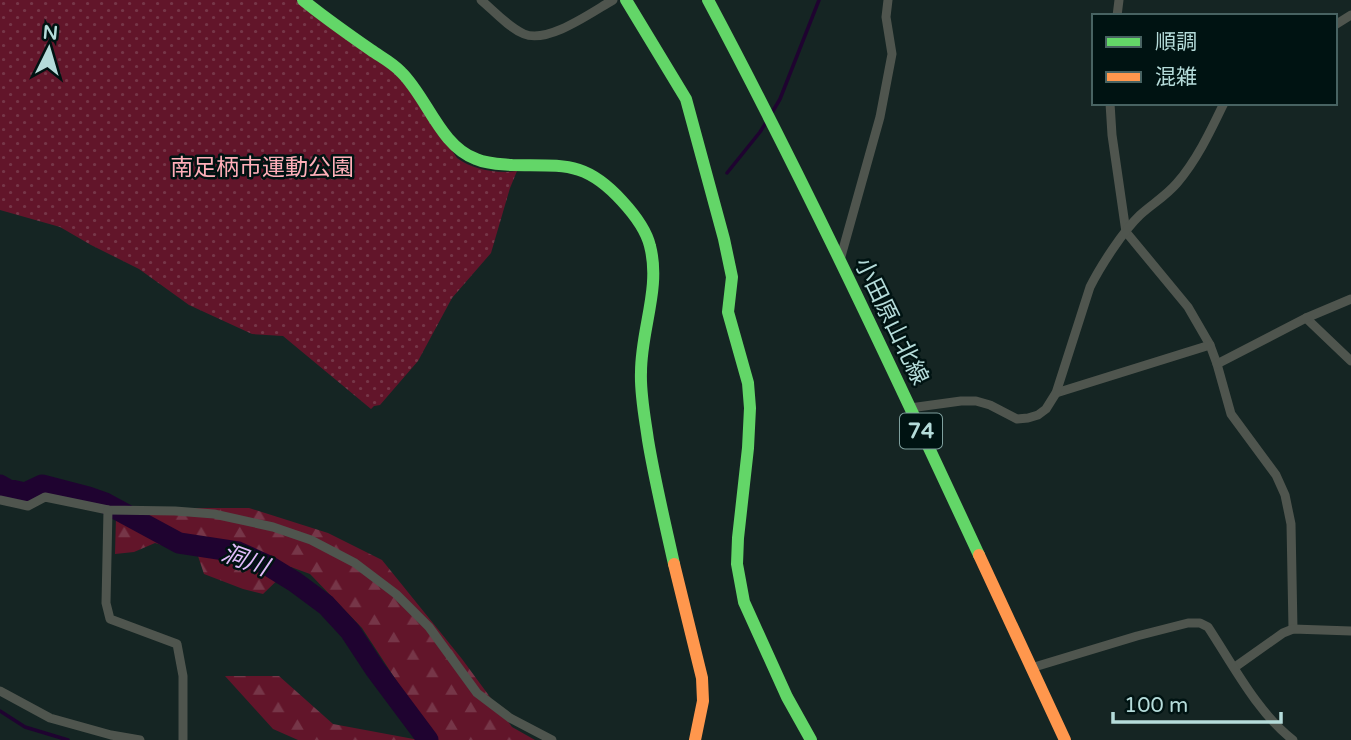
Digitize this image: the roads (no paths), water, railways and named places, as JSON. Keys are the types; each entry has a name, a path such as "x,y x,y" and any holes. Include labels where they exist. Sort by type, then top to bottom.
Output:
{"street":[{"path":"303,0 401,72 419,93 450,139 465,154 500,165 583,169 598,178 619,198 636,219 650,244 654,280 641,369 645,416 683,608 703,688 695,740"},
{"path":"481,0 517,31 527,36 541,36 564,28 613,0"},
{"path":"626,0 686,99 724,239 732,278 728,312 748,383 750,408 737,564 744,602 811,740"},
{"name":"小田原山北線","path":"708,0 767,111 1065,740"},
{"path":"839,261 880,117 892,54 886,17 888,0"},
{"path":"1110,105 1126,232 1188,307 1210,345 1231,414 1276,475 1285,495 1291,524 1293,629"},
{"path":"910,408 976,401 1017,419 1038,415 1046,409 1056,393 1090,287 1098,271 1138,216 1175,185 1187,170 1223,105"},
{"path":"1217,363 1306,318 1351,299"},
{"path":"1306,318 1351,361"},
{"path":"1056,393 1210,345"},
{"path":"0,500 28,506 45,497 108,510 214,514 273,527 311,540 355,563 396,594 429,627 477,693 510,718 552,740"},
{"path":"108,510 106,603 110,619 177,643 183,676 183,740"},
{"path":"1031,667 1138,636 1188,623 1200,623 1208,627 1262,709 1293,740"},
{"path":"1235,667 1283,633 1293,629 1351,631"},
{"path":"0,691 50,718 140,740"}],"waterway":[{"path":"773,111 819,0"},
{"path":"727,173 767,121"},
{"name":"洞川","path":"0,485 25,493 42,485 88,497 105,503 179,543 238,552 269,566 326,605 350,631 428,740"},
{"path":"0,711 25,727 68,740"}],"park label":[{"name":"南足柄市運動公園","path":"262,167"}]}
